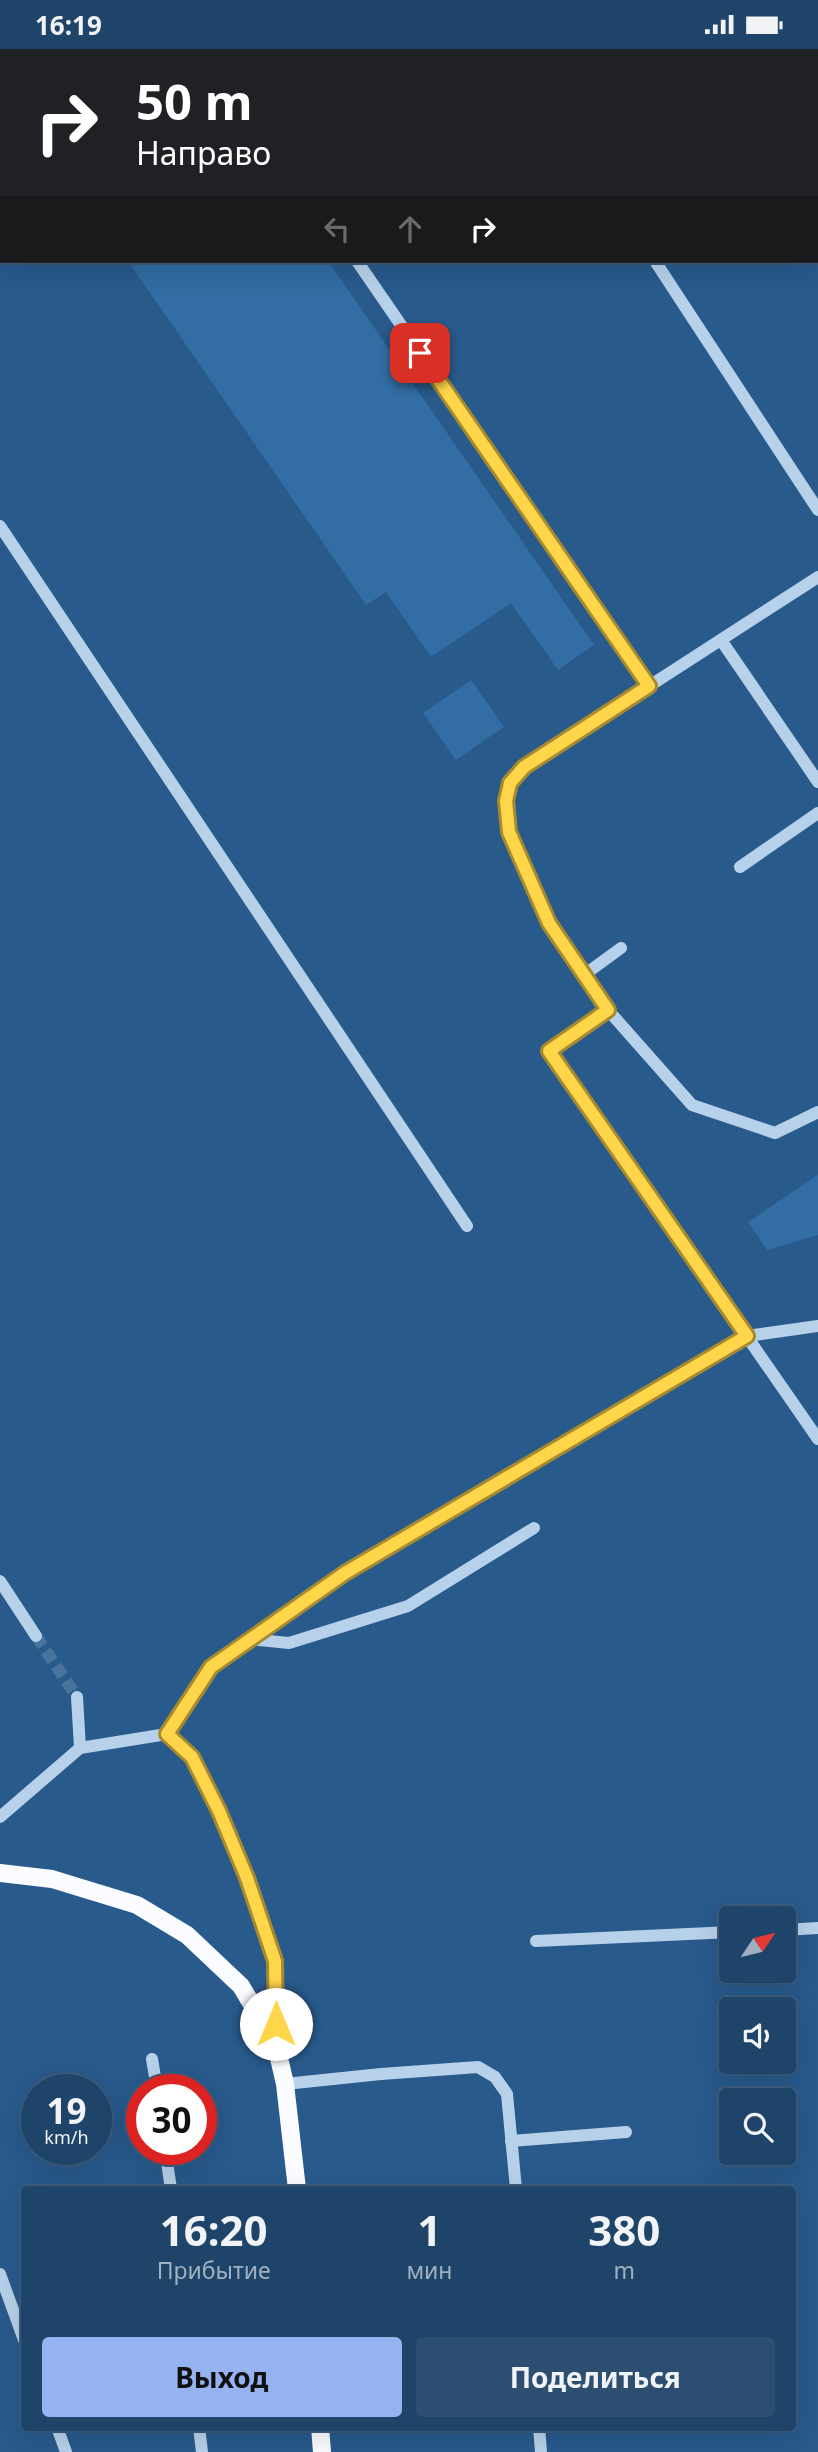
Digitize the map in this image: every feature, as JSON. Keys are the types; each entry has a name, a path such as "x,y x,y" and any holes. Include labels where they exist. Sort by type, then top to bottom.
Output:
{"main road":[{"path":"0,1873 52,1879 136,1905 187,1935 241,1986 276,2045 285,2084 297,2186"},
{"path":"320,2431 322,2452"}],"street":[{"path":"358,263 649,686"},
{"path":"655,263 817,507"},
{"path":"0,526 467,1226"},
{"path":"818,577 524,767 510,783 506,801 509,832 549,923 608,1010 692,1105 775,1132 818,1112"},
{"path":"721,640 818,782"},
{"path":"740,867 818,813"},
{"path":"584,975 621,948"},
{"path":"608,1010 549,1051 818,1439"},
{"path":"0,1817 80,1748 167,1734 211,1667 345,1573 747,1336 818,1327"},
{"path":"250,1639 289,1643 408,1605 534,1528"},
{"path":"0,1581 36,1636"},
{"path":"77,1696 80,1748"},
{"path":"167,1734 192,1757 219,1811 247,1878 275,1961 276,2045"},
{"path":"796,1929 818,1928"},
{"path":"536,1941 719,1933"},
{"path":"152,2059 154,2074"},
{"path":"285,2084 478,2067 495,2077 507,2094 516,2186"},
{"path":"512,2141 625,2132"},
{"path":"167,2165 171,2186"},
{"path":"0,2274 21,2332"},
{"path":"58,2431 66,2452"},
{"path":"199,2431 202,2452"},
{"path":"538,2431 541,2452"}],"shaded area":[{"path":"129,263 329,263 594,645 558,670 511,603 431,657 386,592 366,605"},
{"path":"471,680 504,727 456,760 423,713"},
{"path":"818,1175 818,1235 767,1250 748,1222"}],"tunnel":[{"path":"36,1636 77,1697"}],"route":[{"path":"276,2024 275,1961 247,1878 219,1811 192,1757 167,1734 211,1667 345,1573 747,1336 549,1051 608,1010 549,923 509,832 506,801 510,783 524,767 649,686 420,353"}]}
